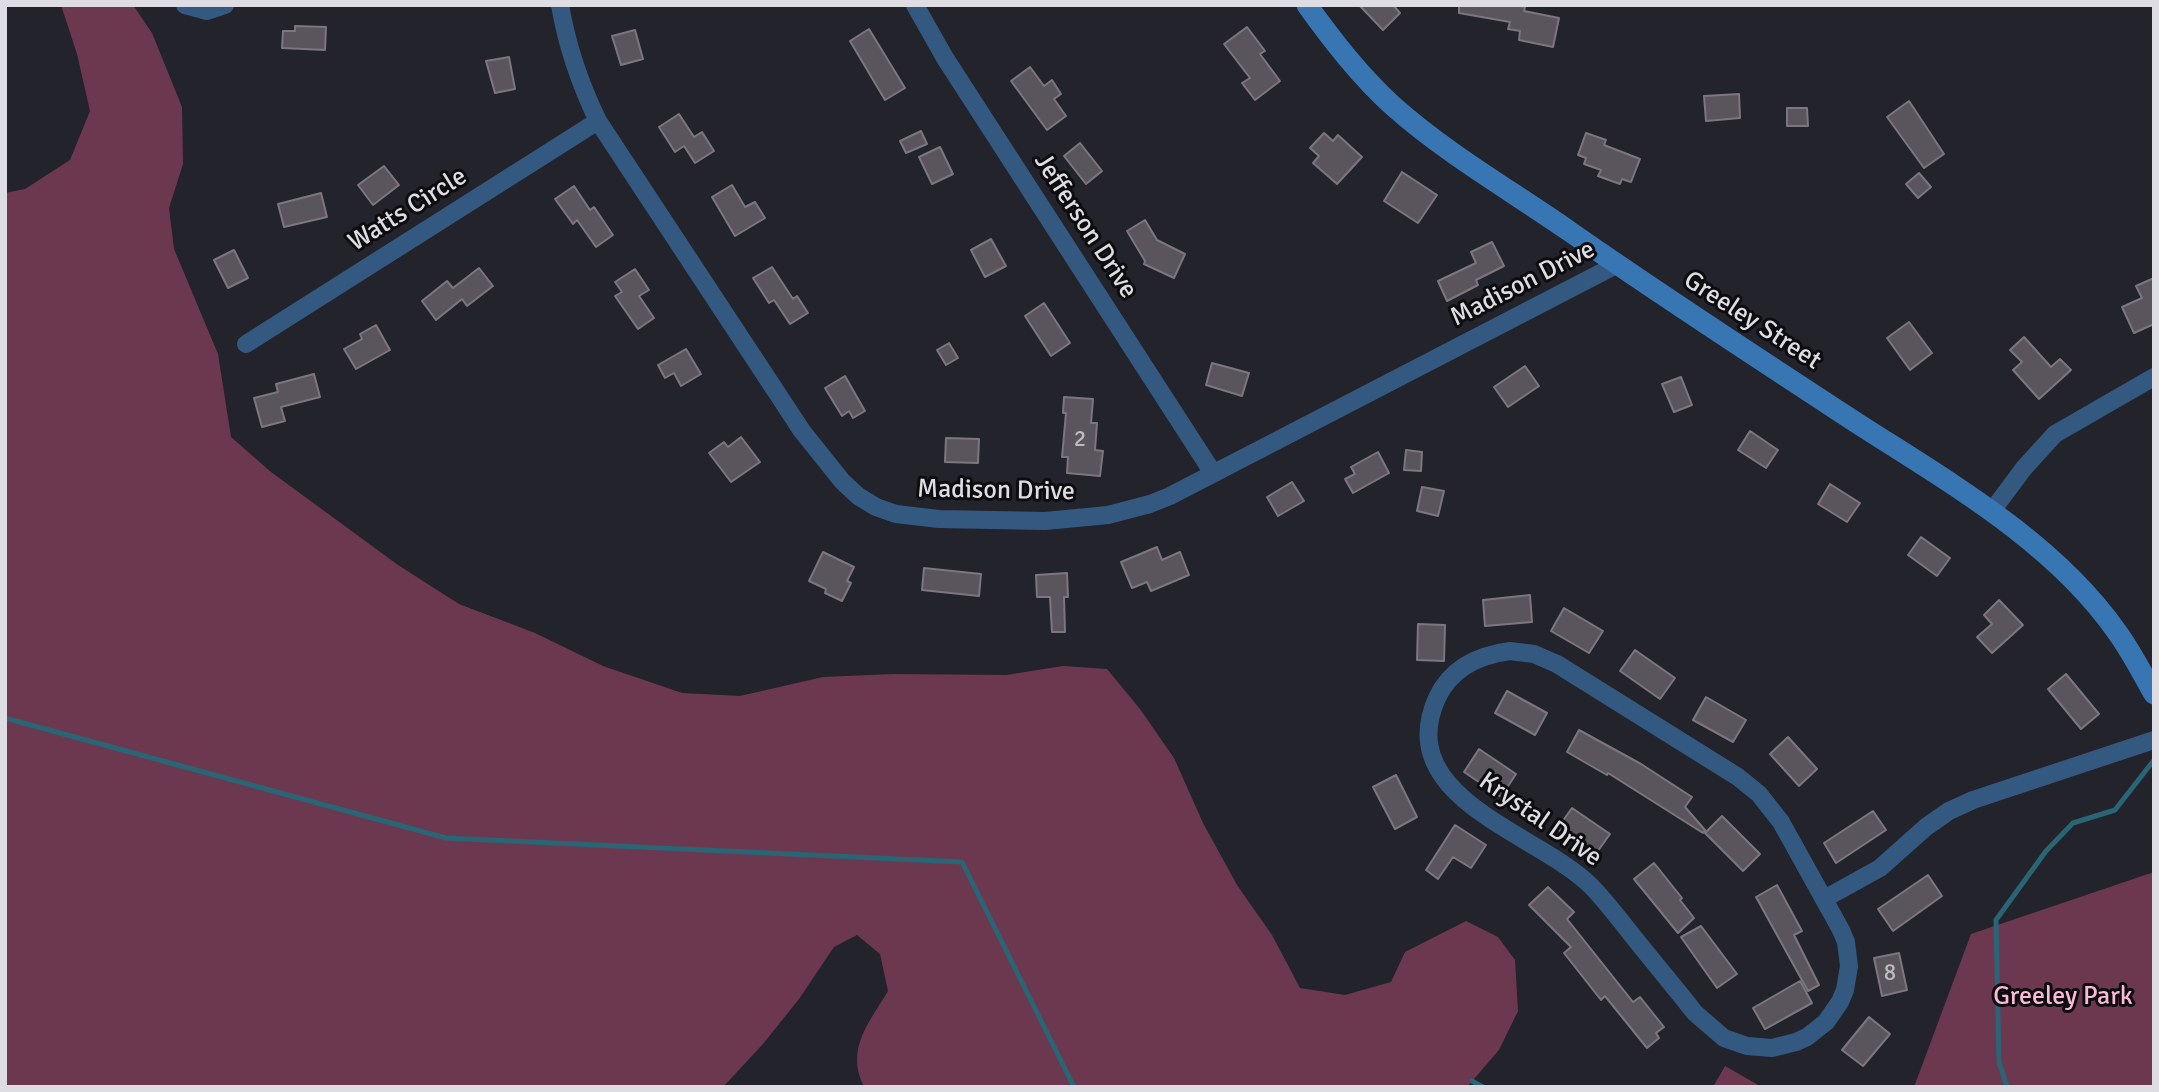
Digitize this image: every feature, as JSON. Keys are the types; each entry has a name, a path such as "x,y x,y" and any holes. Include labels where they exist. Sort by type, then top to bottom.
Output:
{"street":[{"path":"185,5 207,11 225,5"},
{"name":"Madison Drive","path":"560,5 571,56 598,121 802,431 842,481 858,496 876,507 896,514 939,519 1045,521 1087,518 1150,504 1616,265"},
{"name":"Jefferson Drive","path":"915,5 944,58 1213,473"},
{"name":"Greeley Street","path":"1307,5 1361,74 1417,126 1616,265 1992,511 2089,596 2127,646 2154,694"},
{"name":"Watts Circle","path":"246,344 598,121"},
{"path":"1992,511 2024,468 2055,434 2154,377"},
{"name":"Krystal Drive","path":"1510,651 1546,658 1745,782 1759,794 1782,822 1824,899 1841,930 1848,954 1848,978 1834,1012 1807,1037 1784,1046 1759,1048 1724,1038 1695,1013 1589,884 1467,803 1449,787 1436,766 1430,742 1431,717 1439,694 1464,666 1485,655 1510,651"},
{"path":"1824,899 1880,868 1926,827 1949,811 1973,800 2154,740"}],"green space":[{"path":"61,5 133,5 152,33 182,107 183,164 169,208 174,249 218,354 231,437 271,472 398,565 459,604 535,633 603,666 682,693 740,696 823,677 893,674 1006,675 1063,666 1107,669 1140,709 1174,758 1203,823 1237,885 1272,935 1300,988 1345,995 1391,982 1405,952 1466,921 1498,937 1515,960 1518,1011 1499,1050 1467,1087 864,1087 857,1060 858,1048 867,1025 888,991 880,954 857,935 834,947 799,999 763,1044 723,1087 5,1087 5,193 25,189 70,160 90,111 77,54"},
{"name":"Greeley Park","path":"2154,872 2154,1087 1914,1087 1971,934"},
{"path":"1725,1066 1760,1086 1760,1087 1713,1087"}],"building":[{"path":"1359,5 1393,5 1400,13 1383,30"},
{"path":"1459,5 1514,5 1525,7 1524,11 1559,18 1553,47 1519,40 1520,31 1508,29 1510,22 1459,13"},
{"path":"295,26 326,27 325,50 282,48 283,31 295,31"},
{"path":"1247,27 1265,51 1260,54 1280,81 1255,100 1242,83 1250,78 1224,44"},
{"path":"869,29 905,88 885,100 850,41"},
{"path":"635,30 643,59 621,65 612,36"},
{"path":"509,57 515,89 495,93 486,61"},
{"path":"1030,67 1044,86 1052,80 1061,94 1054,99 1066,116 1047,130 1011,81"},
{"path":"1739,94 1740,118 1706,121 1704,96"},
{"path":"1909,101 1944,154 1924,168 1887,117"},
{"path":"1787,108 1807,108 1808,126 1787,126"},
{"path":"679,114 694,137 702,132 714,151 695,163 684,146 675,152 659,127"},
{"path":"921,131 927,144 906,153 900,141"},
{"path":"1324,133 1333,141 1338,135 1362,157 1337,184 1313,163 1319,156 1310,148"},
{"path":"1586,133 1606,140 1604,145 1640,159 1631,182 1622,179 1620,184 1598,176 1601,170 1584,164 1586,158 1578,155"},
{"path":"1080,143 1102,171 1086,184 1064,156"},
{"path":"940,147 953,174 932,184 919,157"},
{"path":"384,166 399,185 373,205 358,185"},
{"path":"1402,172 1437,195 1418,223 1384,201"},
{"path":"1919,173 1931,187 1918,198 1906,184"},
{"path":"732,185 745,207 755,202 765,218 735,236 712,197"},
{"path":"574,186 590,210 594,207 613,235 596,247 577,220 573,224 555,199"},
{"path":"321,193 327,217 284,227 278,204"},
{"path":"1145,220 1157,240 1185,254 1174,278 1144,264 1145,261 1127,231"},
{"path":"991,239 1006,266 985,277 971,250"},
{"path":"1492,242 1504,266 1476,280 1478,285 1447,301 1438,281 1476,263 1471,252"},
{"path":"234,250 248,278 228,288 214,260"},
{"path":"772,267 793,299 797,296 808,313 790,324 774,300 769,303 753,278"},
{"path":"479,268 493,286 467,306 462,299 436,320 422,301 447,281 453,288"},
{"path":"635,269 649,290 639,296 654,318 638,329 615,296 622,292 615,282"},
{"path":"2154,278 2154,324 2134,333 2122,307 2142,298 2136,286"},
{"path":"1044,303 1070,343 1051,356 1025,316"},
{"path":"1909,322 1932,353 1910,370 1887,338"},
{"path":"376,325 390,350 356,369 344,349 362,339 360,334"},
{"path":"2024,337 2051,367 2060,359 2071,370 2039,399 2013,370 2022,362 2010,350"},
{"path":"949,343 958,358 946,365 937,350"},
{"path":"686,349 701,374 681,386 674,373 665,378 658,365"},
{"path":"1212,363 1249,373 1242,396 1206,385"},
{"path":"1525,366 1539,386 1508,407 1494,387"},
{"path":"314,374 320,397 281,407 285,421 262,427 254,398 278,392 276,384"},
{"path":"845,376 865,411 853,418 849,411 842,416 825,388"},
{"path":"1681,377 1692,405 1674,412 1662,384"},
{"path":"1064,397 1093,399 1091,423 1097,423 1095,450 1103,451 1100,476 1067,473 1068,457 1062,457 1066,413 1063,413"},
{"path":"1750,431 1778,450 1766,468 1738,450"},
{"path":"741,437 760,462 731,482 709,453 724,442 728,447"},
{"path":"946,438 979,439 978,463 945,462"},
{"path":"1406,450 1422,452 1421,471 1404,470"},
{"path":"1378,452 1389,473 1353,493 1345,479 1355,474 1351,467"},
{"path":"1292,482 1304,501 1278,516 1267,497"},
{"path":"1830,484 1860,503 1847,522 1818,504"},
{"path":"1422,487 1444,491 1438,516 1417,511"},
{"path":"1921,537 1950,558 1937,576 1908,555"},
{"path":"1157,547 1162,560 1180,552 1189,575 1151,591 1147,582 1132,588 1121,562"},
{"path":"823,552 854,567 847,581 851,583 842,601 809,581"},
{"path":"924,568 981,574 979,596 922,590"},
{"path":"1067,573 1068,597 1064,597 1065,632 1052,632 1050,597 1037,597 1036,575"},
{"path":"1530,595 1532,622 1485,626 1483,600"},
{"path":"1999,600 2023,625 1992,653 1977,637 1992,624 1984,615"},
{"path":"1564,608 1603,631 1589,653 1551,631"},
{"path":"1418,624 1445,625 1444,661 1417,660"},
{"path":"1635,650 1675,678 1660,699 1620,671"},
{"path":"2066,674 2099,714 2081,729 2048,689"},
{"path":"1507,691 1547,713 1535,735 1495,713"},
{"path":"1706,697 1746,720 1733,742 1693,720"},
{"path":"1579,730 1641,764 1692,797 1685,807 1705,830 1703,833 1608,773 1607,775 1567,752"},
{"path":"1788,737 1817,769 1799,786 1770,754"},
{"path":"1479,749 1516,774 1501,797 1464,772"},
{"path":"1396,775 1417,817 1395,829 1373,787"},
{"path":"1572,808 1610,834 1595,855 1557,829"},
{"path":"1873,811 1886,830 1836,863 1824,843"},
{"path":"1722,816 1760,854 1743,871 1705,833"},
{"path":"1455,825 1486,845 1471,868 1453,857 1438,879 1426,870"},
{"path":"1654,863 1694,918 1678,933 1634,879"},
{"path":"1928,875 1942,896 1893,931 1878,909"},
{"path":"1777,885 1802,931 1794,935 1819,985 1808,991 1756,897"},
{"path":"1548,887 1574,912 1567,919 1633,1002 1640,997 1664,1027 1656,1033 1659,1038 1647,1048 1605,996 1601,1000 1564,953 1571,947 1529,905"},
{"path":"1701,926 1737,974 1717,988 1681,937"},
{"path":"1899,953 1907,990 1882,996 1874,958"},
{"path":"1800,981 1812,1003 1765,1029 1753,1008"},
{"path":"1869,1017 1890,1034 1863,1066 1842,1050"}],"waterway":[{"path":"5,718 446,838 962,862 1074,1087"},
{"path":"2007,1087 1999,1062 1996,920 2046,851 2073,823 2115,810 2154,760"},
{"path":"1472,1081 1483,1087"}]}
